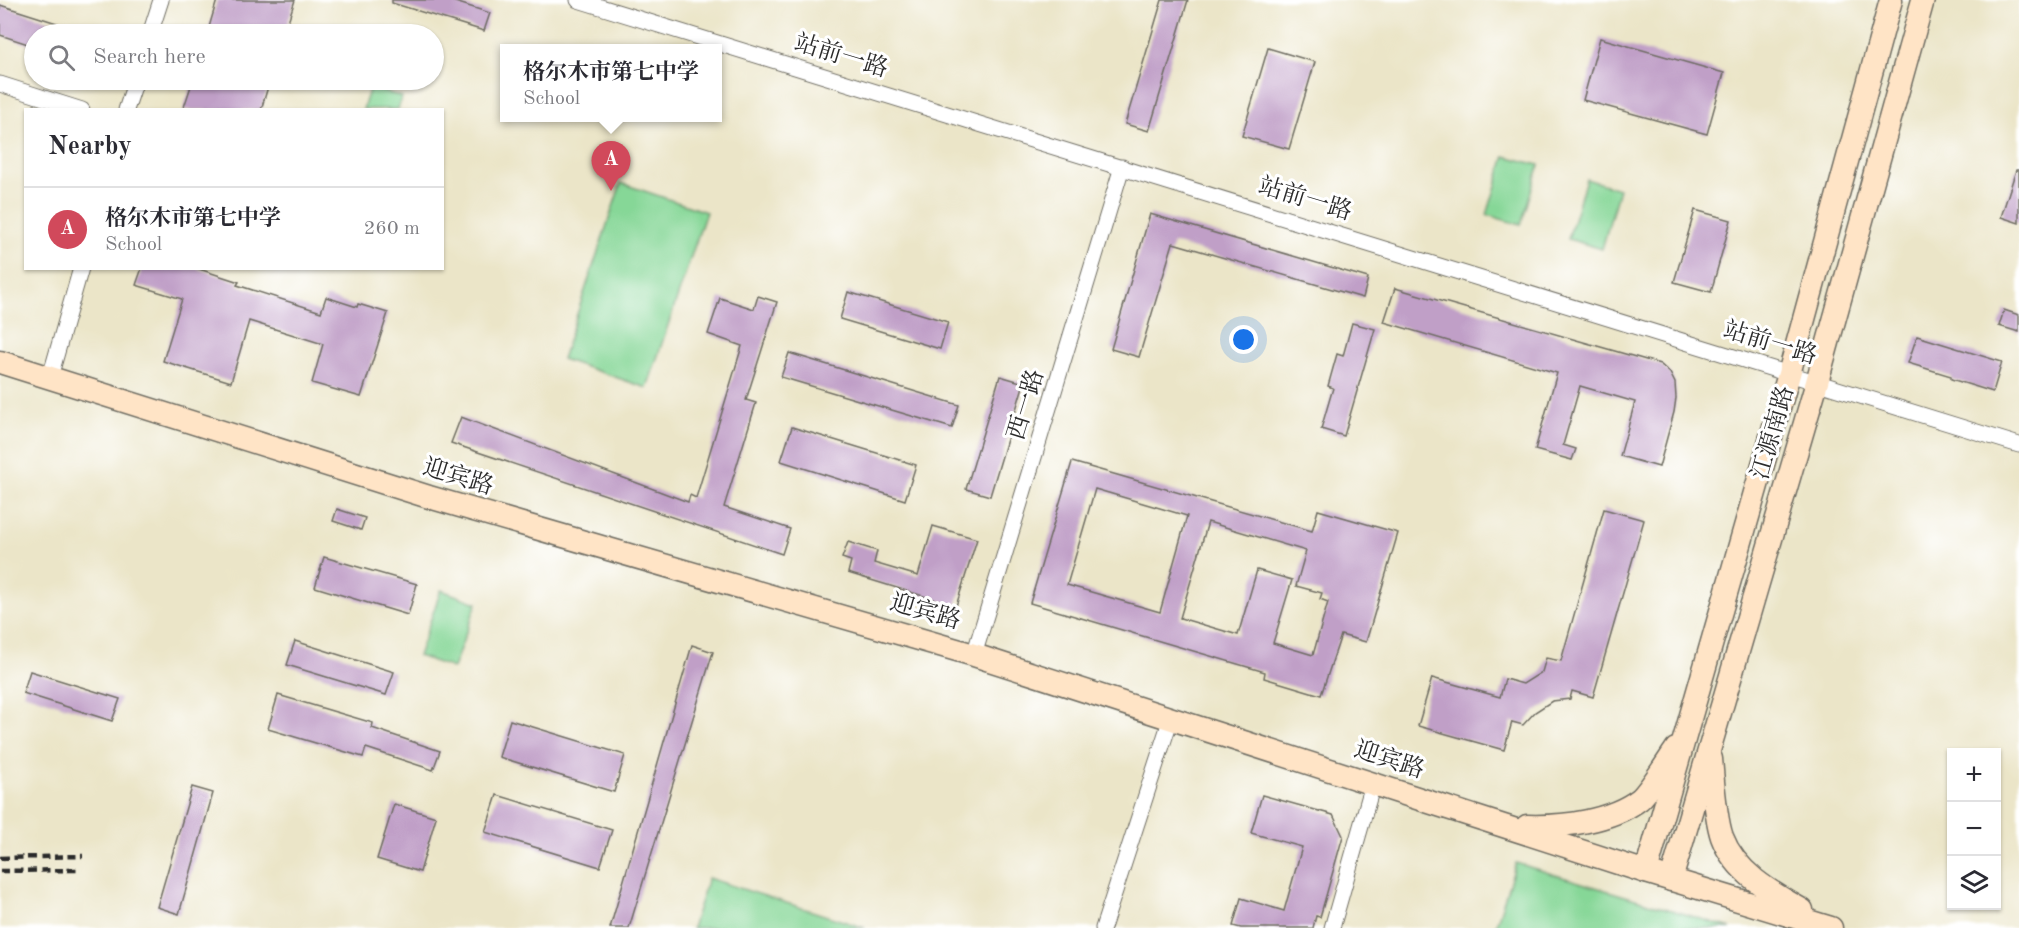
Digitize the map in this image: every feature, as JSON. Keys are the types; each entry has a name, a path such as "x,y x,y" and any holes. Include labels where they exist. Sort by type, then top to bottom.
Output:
{"main road":[{"name":"江源南路","path":"1646,872 1789,374 1891,0"},
{"name":"江源南路","path":"1671,880 1817,382 1923,0"},
{"name":"迎宾路","path":"0,362 429,497 974,656 1671,880 1833,928"},
{"path":"1500,825 1553,827 1605,817 1641,798 1685,736"},
{"path":"1709,749 1722,835 1733,858 1756,881 1833,928"}],"street":[{"path":"153,24 161,0"},
{"name":"站前一路","path":"578,0 721,44"},
{"name":"站前一路","path":"722,44 2019,445"},
{"path":"0,84 76,108"},
{"path":"127,108 133,90"},
{"name":"西一路","path":"974,656 1122,167"},
{"path":"50,377 80,270"},
{"path":"1103,928 1170,718"},
{"path":"1333,926 1373,784"}],"green space":[{"path":"369,90 380,90 402,97 398,108 363,108"},
{"path":"1505,156 1539,165 1521,225 1487,215"},
{"path":"1586,179 1619,189 1602,249 1568,239"},
{"path":"621,183 706,212 647,388 562,359"},
{"path":"441,590 477,603 453,668 418,656"},
{"path":"1516,863 1731,928 1495,928"},
{"path":"708,878 865,928 692,928"}],"building":[{"path":"217,0 295,0 287,24 210,24"},
{"path":"392,0 449,0 490,13 484,31 392,3"},
{"path":"1162,0 1188,0 1149,131 1125,124"},
{"path":"0,5 60,24 24,24 24,43 0,35"},
{"path":"1600,38 1724,73 1707,134 1583,100"},
{"path":"1268,48 1315,62 1289,149 1242,136"},
{"path":"190,90 267,90 262,108 184,108"},
{"path":"2016,170 2019,170 2019,223 2001,217"},
{"path":"1695,210 1731,220 1711,292 1674,282"},
{"path":"1150,214 1368,278 1363,298 1173,243 1139,357 1111,349"},
{"path":"141,270 202,270 239,282 237,285 321,312 326,297 357,307 358,304 388,313 361,397 312,383 323,344 249,321 231,382 163,361 182,299 136,285"},
{"path":"1395,288 1660,364 1670,373 1675,383 1676,398 1659,467 1620,456 1635,402 1580,386 1563,445 1576,449 1572,460 1535,450 1557,373 1384,322"},
{"path":"848,292 948,322 940,349 840,319"},
{"path":"758,296 777,302 746,400 756,403 724,507 790,529 782,554 451,443 461,417 688,502 690,495 696,498 742,346 708,334 720,298 754,309"},
{"path":"2004,310 2019,315 2019,332 1999,326"},
{"path":"1352,323 1375,329 1344,436 1321,429 1333,388 1328,386 1337,354 1343,356"},
{"path":"1917,336 2002,362 1993,392 1908,363"},
{"path":"789,353 959,405 952,428 781,377"},
{"path":"1000,376 1024,383 990,496 966,489"},
{"path":"792,427 916,465 905,500 781,461"},
{"path":"1072,462 1312,531 1318,510 1398,533 1366,642 1341,635 1321,695 1264,678 1265,672 1030,603","holes":["1095,489 1187,516 1160,612 1067,585","1208,522 1306,551 1296,586 1322,593 1320,599 1328,602 1313,655 1273,643 1292,580 1257,570 1238,635 1180,618"]},
{"path":"337,509 365,518 361,530 333,521"},
{"path":"1604,509 1644,520 1593,697 1572,691 1570,699 1552,701 1535,712 1523,725 1512,722 1504,750 1418,726 1432,678 1500,697 1505,679 1523,684 1542,672 1546,658 1561,661"},
{"path":"933,526 977,539 956,606 848,573 851,561 842,558 848,542 877,551 874,563 918,576"},
{"path":"324,557 417,584 408,615 315,587"},
{"path":"295,641 394,672 386,695 287,665"},
{"path":"692,645 713,652 629,928 610,928"},
{"path":"30,671 120,699 112,721 23,693"},
{"path":"278,695 373,723 372,728 440,751 433,770 366,748 363,757 268,729"},
{"path":"510,720 625,755 614,792 499,757"},
{"path":"192,787 213,793 179,914 157,907"},
{"path":"497,795 612,830 600,867 485,832"},
{"path":"1262,795 1333,815 1343,836 1320,917 1316,916 1313,928 1233,926 1241,898 1284,911 1302,847 1251,833"},
{"path":"394,804 436,817 420,872 377,859"}],"railway":[{"path":"0,858 83,856"},
{"path":"0,871 77,870"}],"place":[{"name":"格尔木市第七中学","path":"611,191"}]}
